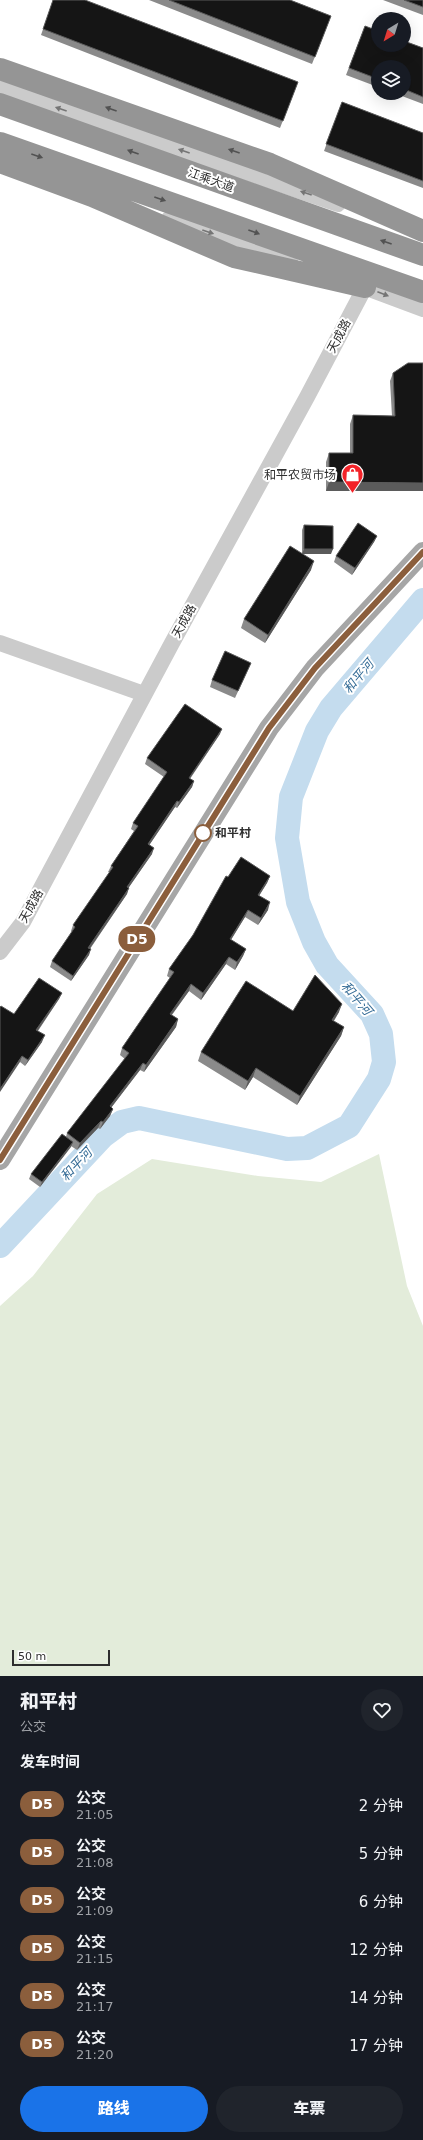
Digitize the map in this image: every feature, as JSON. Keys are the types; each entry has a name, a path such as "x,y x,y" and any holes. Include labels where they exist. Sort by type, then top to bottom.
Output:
{"highway":[{"path":"0,69 270,164 423,232"},
{"name":"江乘大道","path":"0,104 423,255"},
{"path":"0,143 423,292"},
{"path":"0,162 92,196 234,257 365,287"}],"main road":[{"path":"0,1160 269,728 315,668 423,552"}],"street":[{"path":"0,88 423,232"},
{"path":"0,158 109,198 365,287 423,309"},
{"name":"天成路","path":"0,952 23,922 144,694 307,397 365,287"},
{"path":"0,643 144,694"}],"green space":[{"path":"379,1154 407,1286 423,1326 423,1676 0,1676 0,1306 33,1276 97,1194 152,1159 258,1176 321,1182"}],"building":[{"path":"53,0 85,0 298,82 283,121 43,29"},
{"path":"169,0 290,0 331,16 315,57"},
{"path":"404,0 423,0 423,7"},
{"path":"365,26 371,28 371,52 411,52 411,44 423,48 423,97 411,92 411,60 371,60 371,76 349,68"},
{"path":"342,102 423,133 423,181 326,144"},
{"path":"408,363 423,363 423,483 329,482 329,453 353,453 353,415 395,416 393,373"},
{"path":"358,523 377,536 355,568 336,556"},
{"path":"304,525 333,526 333,549 304,549"},
{"path":"290,546 314,561 268,635 244,619"},
{"path":"225,651 251,663 238,691 212,680"},
{"path":"185,704 222,729 189,778 194,781 179,802 177,801 148,844 154,848 88,948 91,949 73,976 52,961 75,927 73,925 113,867 111,866 138,826 133,823 167,772 147,758"},
{"path":"241,857 270,876 258,895 270,902 261,918 248,910 230,939 246,949 237,962 229,957 203,993 191,984 170,1014 178,1019 146,1065 143,1063 110,1106 113,1109 103,1122 101,1121 80,1143 67,1133 129,1053 122,1048 174,972 169,969 193,935 226,876 228,877"},
{"path":"315,975 342,1004 332,1020 344,1027 300,1096 256,1068 248,1081 201,1052 246,981 293,1011"},
{"path":"39,978 62,993 36,1030 45,1035 28,1060 22,1056 0,1089 0,1007 1,1006 14,1014"},
{"path":"62,1134 73,1142 42,1182 31,1174"}],"waterway":[{"name":"和平河","path":"0,1246 103,1136 122,1122 139,1118 287,1149 307,1148 349,1126 379,1079 384,1062 381,1034 372,1014 327,965 314,942 298,902 287,838 291,797 317,731 331,708 423,600"}],"bus line":[{"name":"D5","path":"0,1160 269,728 315,668 423,552"}],"place":[{"name":"和平农贸市场","path":"352,494"},
{"name":"和平村","path":"203,833"}]}
